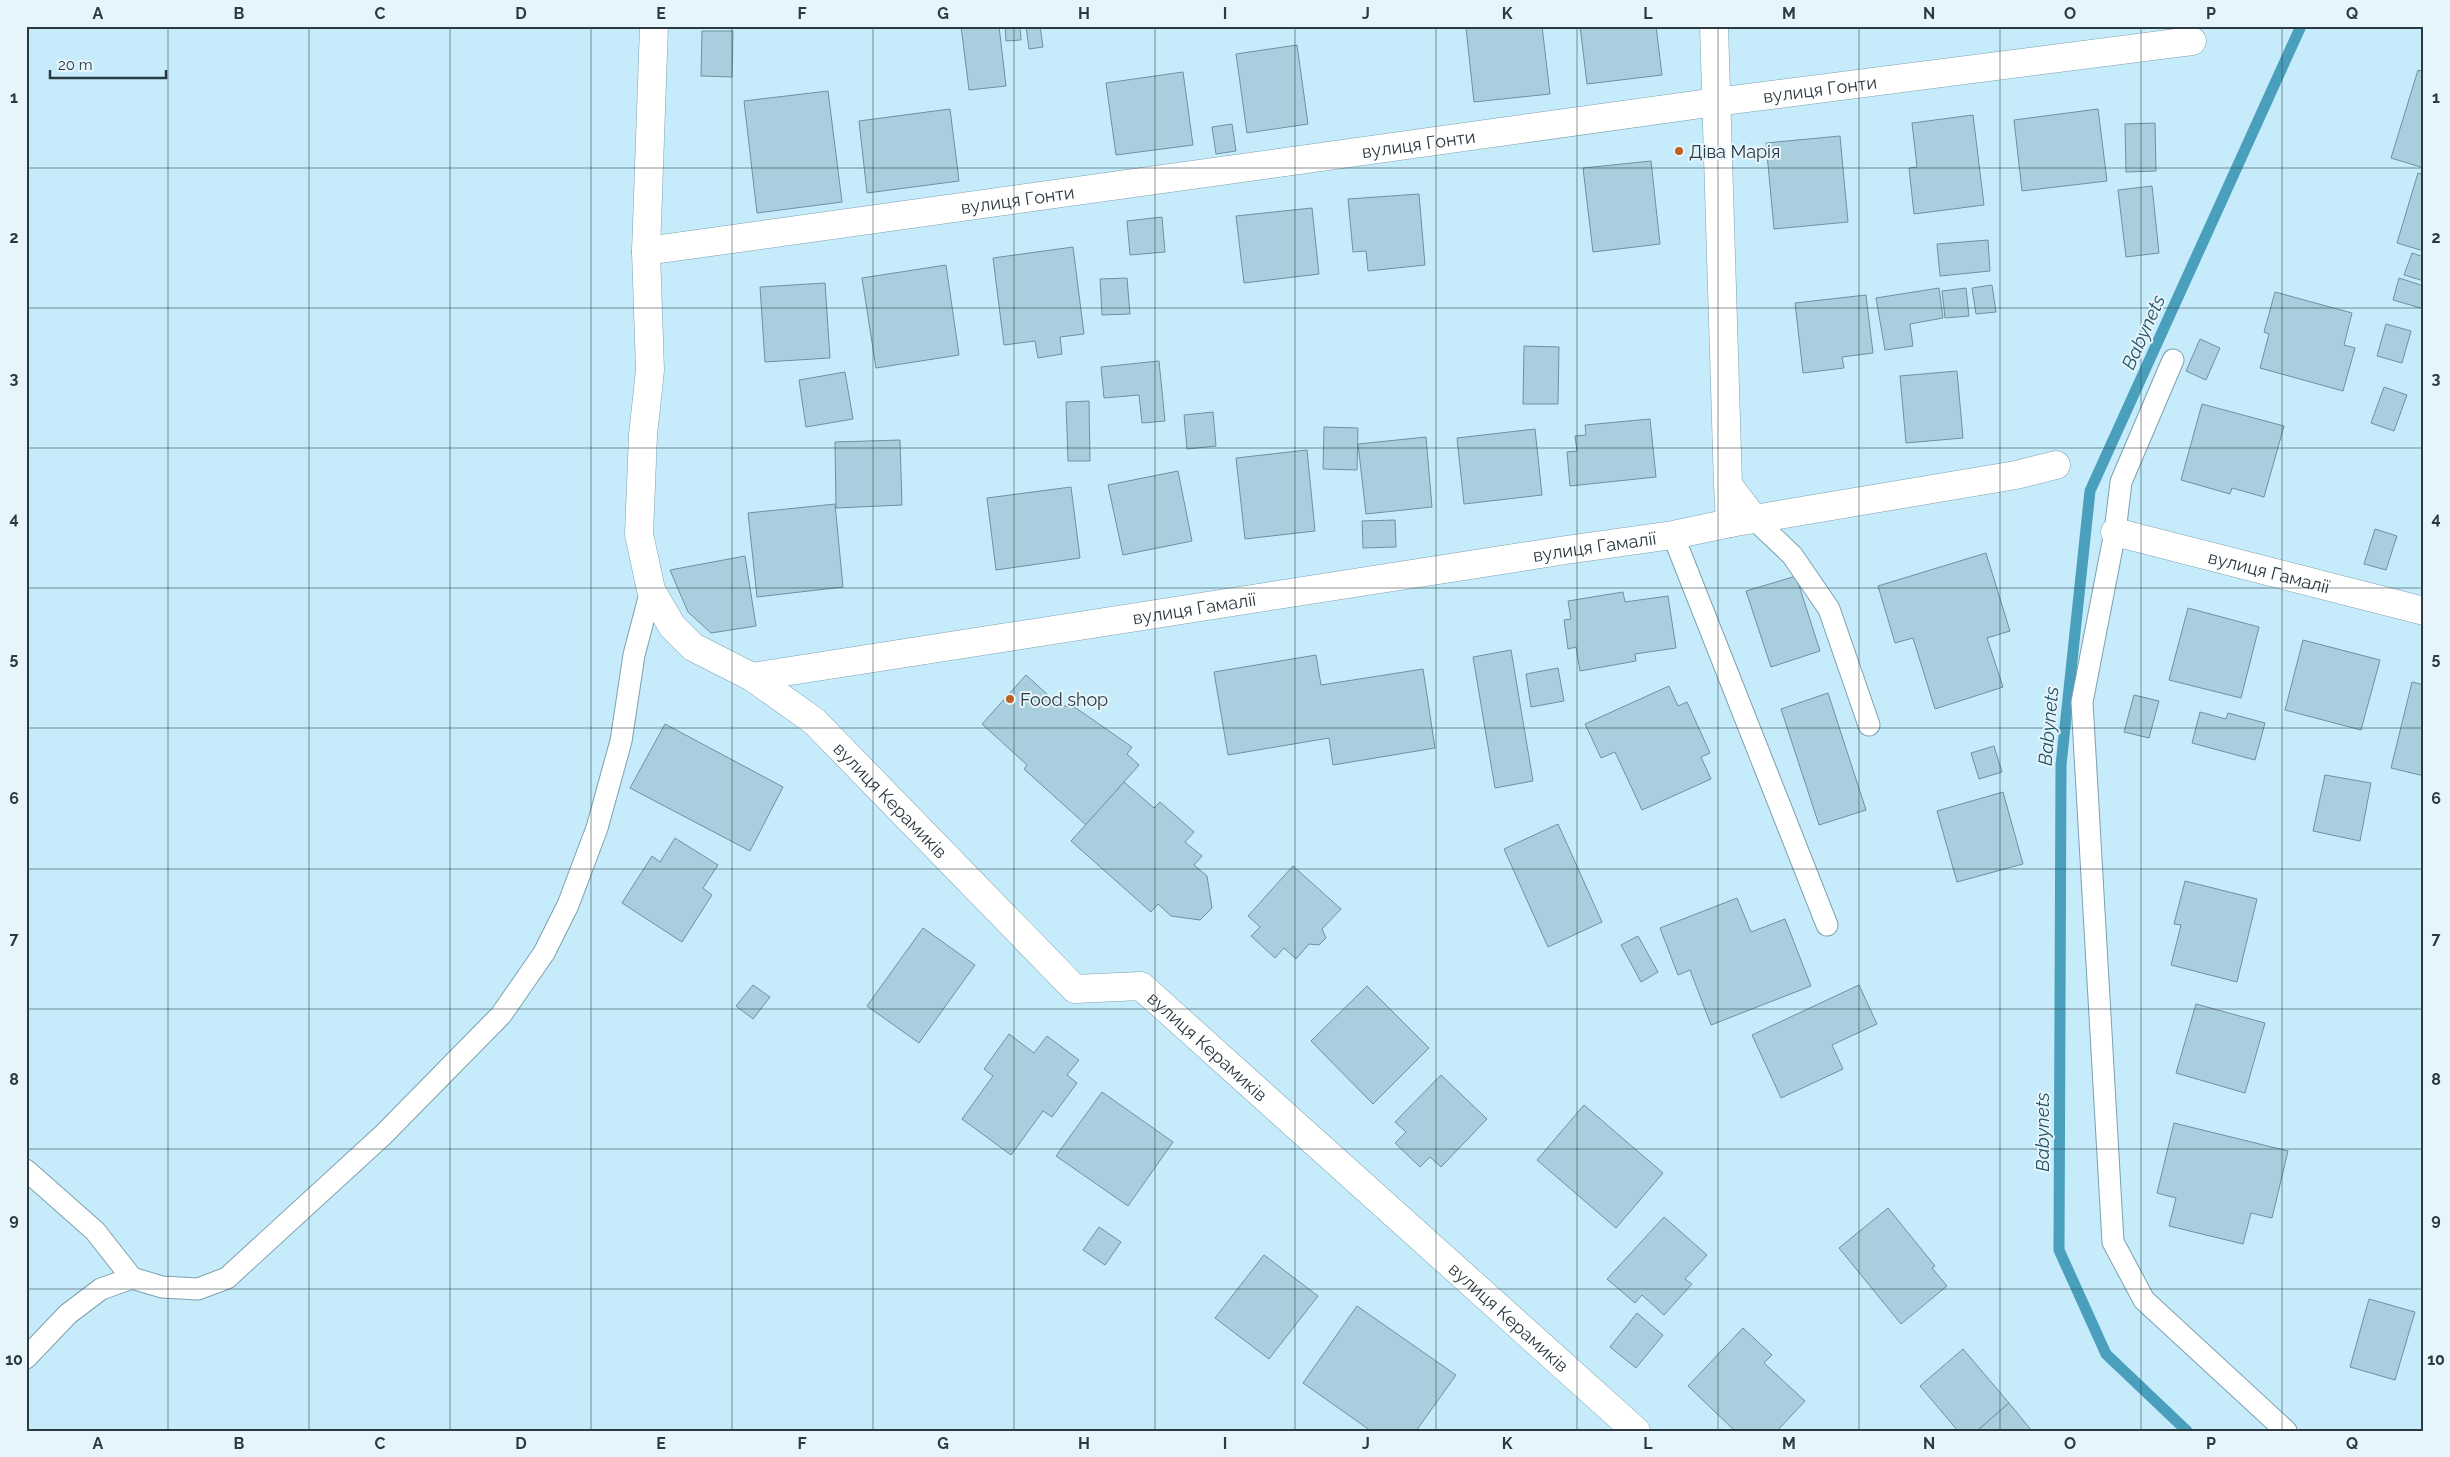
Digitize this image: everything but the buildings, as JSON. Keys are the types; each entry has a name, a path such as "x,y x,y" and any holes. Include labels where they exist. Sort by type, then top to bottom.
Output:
{"street":[{"path":"654,26 646,251 650,370 643,435 639,534 651,590 672,626 694,647 752,677"},
{"path":"1714,26 1728,486 1742,521"},
{"name":"вулиця Гонти","path":"646,251 1716,102 2192,41"},
{"name":"вулиця Гамалії","path":"752,677 1536,554 1673,535 1742,521 2016,475 2056,465"},
{"name":"вулиця Гамалії","path":"2115,532 2424,611"},
{"name":"вулиця Керамиків","path":"752,677 814,721 1075,989 1141,986 1636,1431"}],"lane":[{"path":"2173,360 2121,482 2115,532 2082,702 2113,1242 2144,1300 2286,1431"},
{"path":"1742,521 1792,555 1829,609 1869,725"},
{"path":"1673,535 1827,925"},
{"path":"26,1170 95,1231 132,1278 162,1287 198,1289 227,1278 383,1135 501,1015 544,953 568,905 597,828 621,741 634,655 651,590"},
{"path":"26,1358 68,1314 101,1289 132,1278"}],"waterway":[{"name":"Babynets","path":"2187,1431 2106,1354 2059,1250 2061,765 2090,491 2301,26"}],"place":[{"name":"Діва Марія","path":"1679,151"},
{"name":"Food shop","path":"1010,699"}]}
